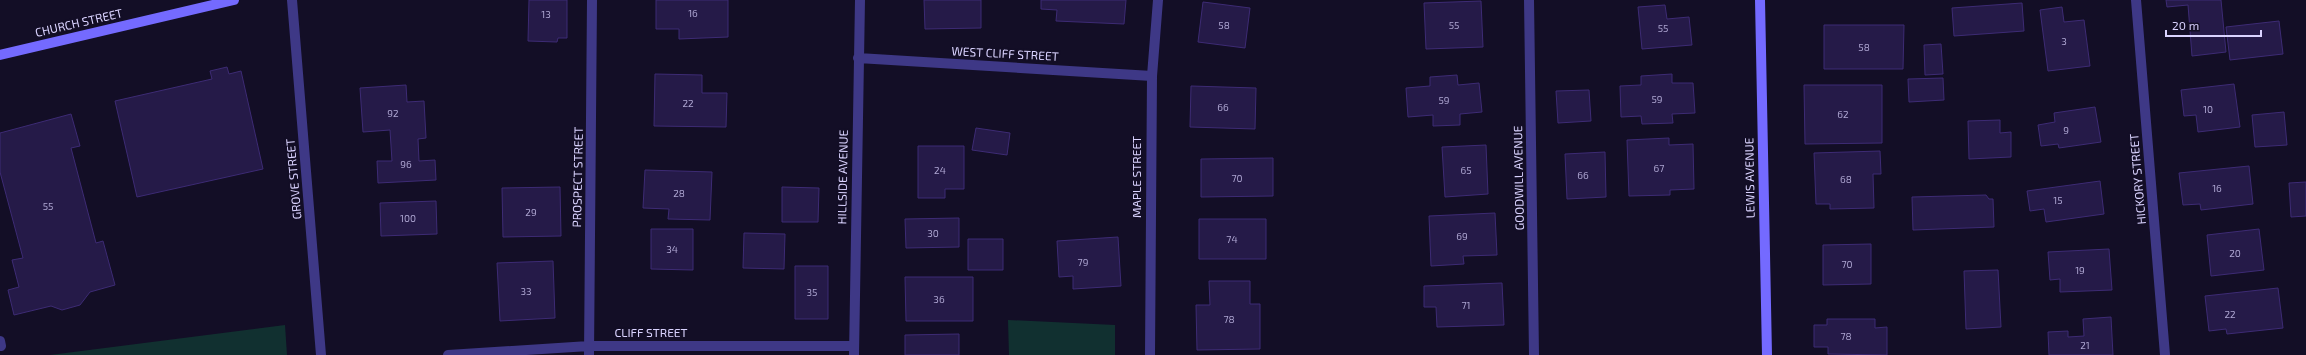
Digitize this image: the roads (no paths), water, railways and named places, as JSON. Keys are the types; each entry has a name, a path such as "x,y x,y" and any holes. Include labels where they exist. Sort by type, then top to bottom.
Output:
{"main road":[{"name":"CHURCH STREET","path":"0,55 234,0"},
{"name":"LEWIS AVENUE","path":"1760,0 1767,355"}],"street":[{"name":"GROVE STREET","path":"292,0 321,355"},
{"name":"PROSPECT STREET","path":"589,350 592,0"},
{"name":"HILLSIDE AVENUE","path":"854,350 860,0"},
{"name":"MAPLE STREET","path":"1150,355 1152,76 1158,0"},
{"name":"GOODWILL AVENUE","path":"1529,0 1534,355"},
{"name":"HICKORY STREET","path":"2136,0 2166,355"},
{"name":"WEST CLIFF STREET","path":"858,58 1152,76"},
{"name":"CLIFF STREET","path":"448,355 589,350 854,350"}]}
